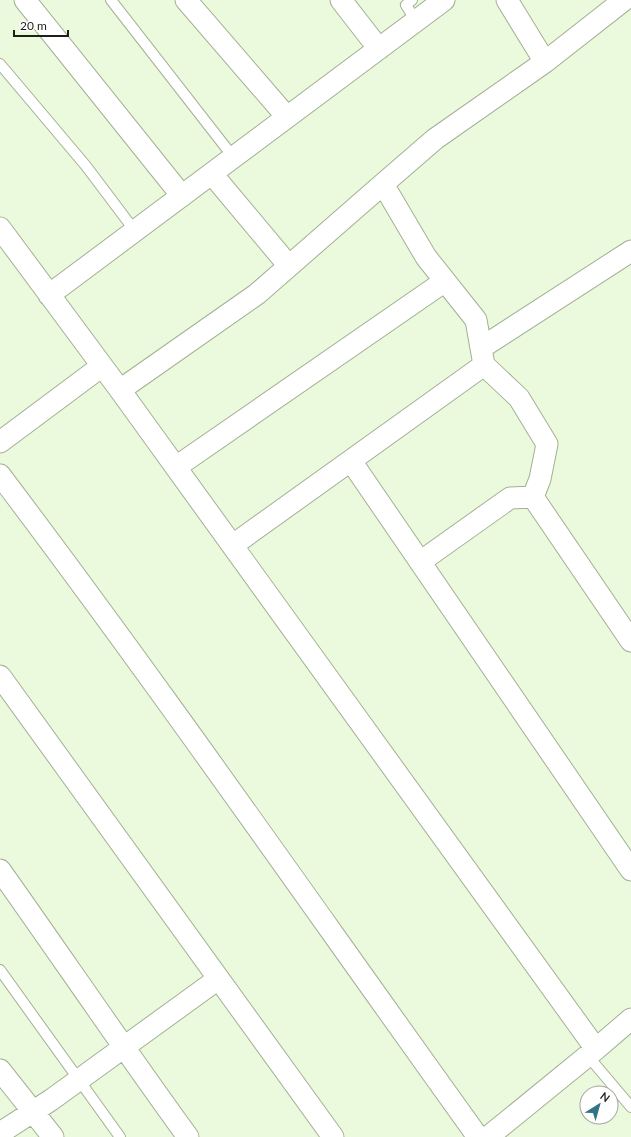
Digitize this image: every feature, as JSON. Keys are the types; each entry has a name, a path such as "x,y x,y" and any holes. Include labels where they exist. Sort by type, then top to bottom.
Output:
{"street":[{"path":"25,0 182,196"},
{"path":"186,0 286,117"},
{"path":"341,0 379,49"},
{"path":"49,295 444,0"},
{"path":"507,0 545,62"},
{"path":"120,390 257,294 435,139 545,62 624,0"},
{"path":"212,174 289,266"},
{"path":"382,184 426,257 476,320 482,356 519,398 547,444 540,479 533,497"},
{"path":"0,228 233,546 592,1052"},
{"path":"233,546 351,460 482,356 631,250"},
{"path":"176,467 444,281"},
{"path":"0,442 102,366"},
{"path":"351,460 631,870"},
{"path":"0,475 90,594 478,1137"},
{"path":"420,562 510,498 533,497"},
{"path":"533,497 631,641"},
{"path":"0,676 333,1137"},
{"path":"0,870 123,1047 188,1137"},
{"path":"0,1133 79,1080 218,979"},
{"path":"500,1133 631,1018"},
{"path":"0,1070 53,1137"}],"lane":[{"path":"111,0 234,158"},
{"path":"412,0 406,5 416,21"},
{"path":"0,64 86,166 135,231"},
{"path":"0,970 120,1137"},
{"path":"592,1052 631,1107"}]}
